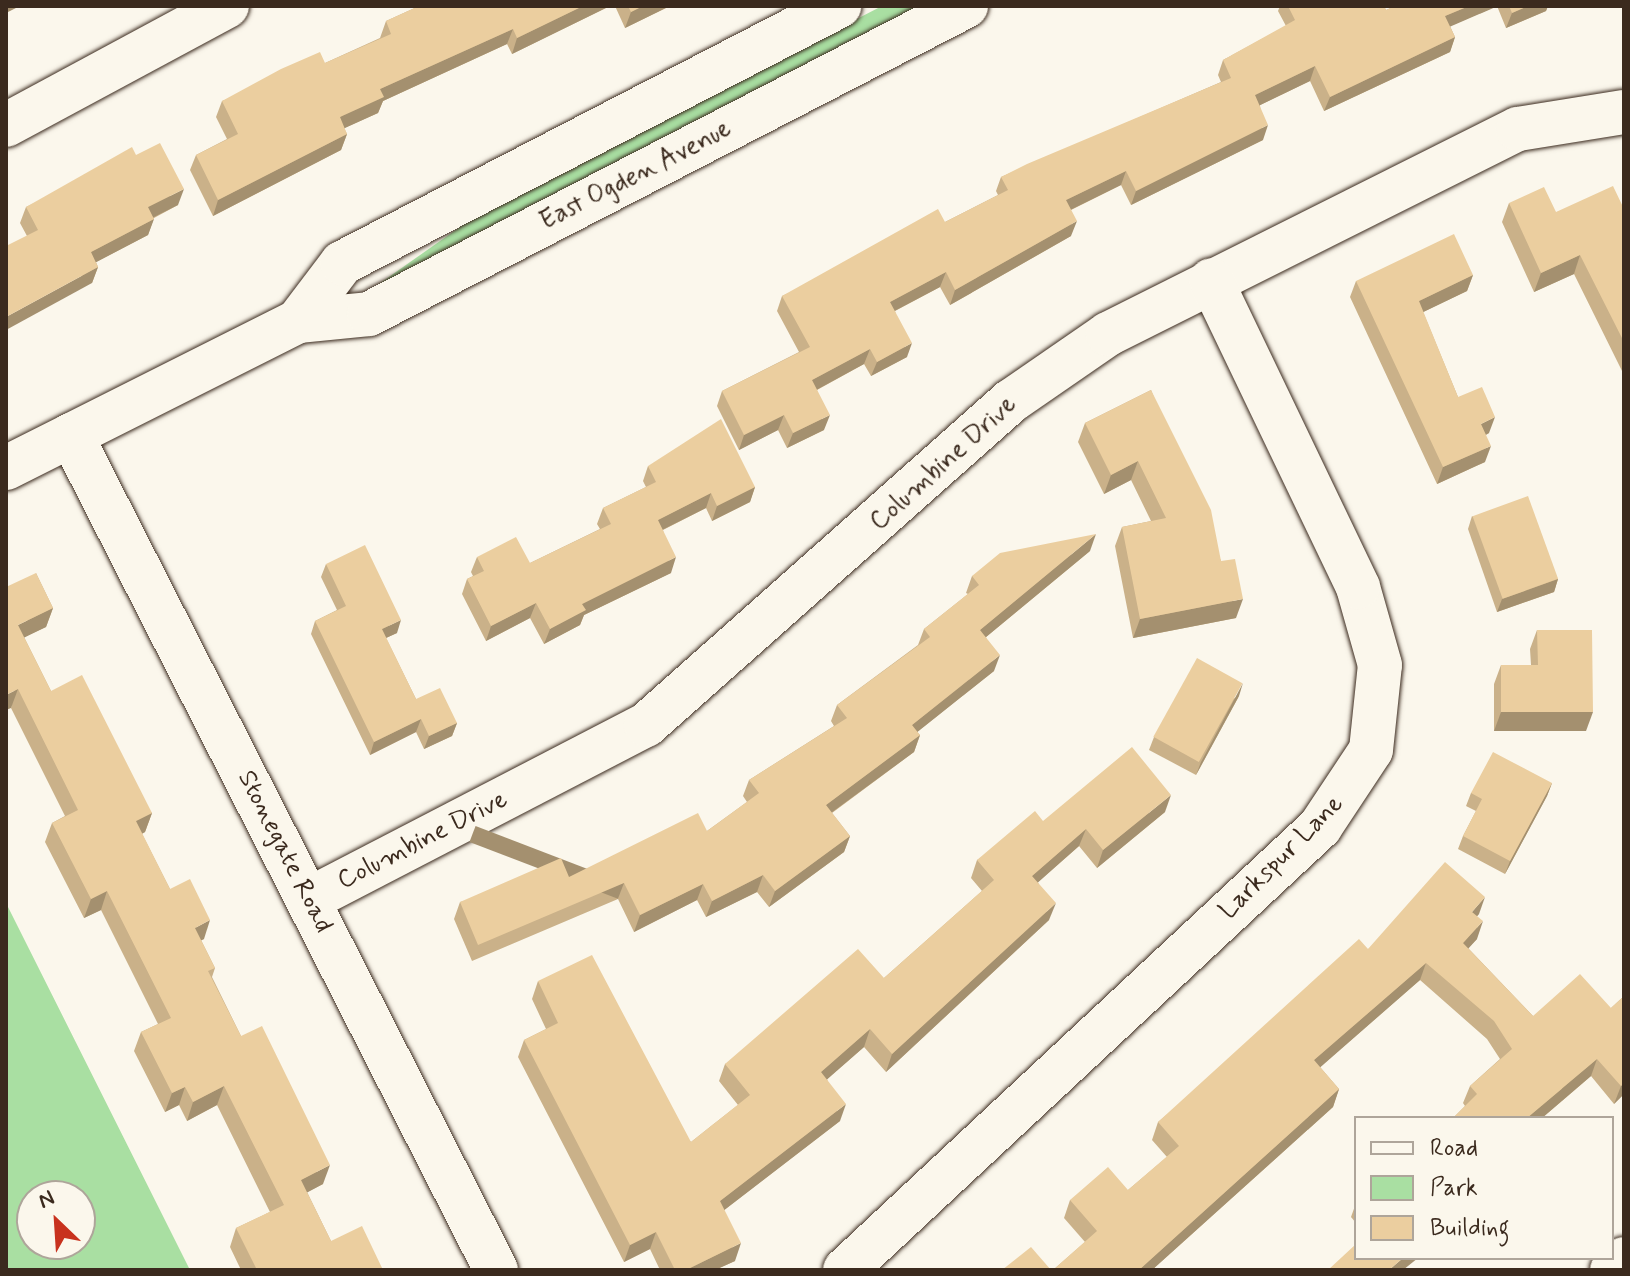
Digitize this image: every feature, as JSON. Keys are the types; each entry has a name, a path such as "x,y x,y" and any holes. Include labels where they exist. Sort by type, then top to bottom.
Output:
{"street":[{"path":"6,125 227,6"},
{"name":"East Ogden Avenue","path":"298,321 342,263 839,6"},
{"name":"East Ogden Avenue","path":"6,468 298,321 369,314 966,6"},
{"name":"Columbine Drive","path":"308,900 646,725 1011,401 1108,334 1518,129 1624,112"},
{"name":"Larkspur Lane","path":"845,1270 1320,827 1371,750 1380,665 1363,602 1211,280"},
{"name":"Stonegate Road","path":"71,435 496,1270"},
{"path":"1612,1270 1624,1259"}],"green space":[{"path":"882,6 925,6 349,305 477,215"},
{"path":"6,903 190,1270 6,1270"}],"building":[{"path":"419,6 583,6 517,38 513,29 380,89 384,97 340,117 347,134 218,200 196,155 238,134 222,101 320,52 325,63 391,34 386,21"},
{"path":"628,6 643,6 631,12"},
{"path":"1288,6 1384,6 1386,10 1395,6 1469,6 1445,16 1455,37 1330,97 1315,66 1255,95 1268,125 1136,191 1126,171 1066,200 1077,221 955,290 946,272 890,302 912,343 877,362 870,349 812,380 830,415 793,433 784,415 744,435 722,391 810,347 782,296 938,209 945,222 1008,190 1001,177 1027,164 1231,78 1223,60 1295,20"},
{"path":"1509,6 1528,6 1512,13"},
{"path":"160,143 184,189 148,207 154,219 91,252 98,267 6,317 6,246 38,230 26,207 132,147 136,155"},
{"path":"1613,186 1624,209 1624,342 1580,255 1541,273 1509,203 1544,187 1556,212"},
{"path":"1454,234 1473,275 1419,301 1458,397 1482,387 1495,417 1481,424 1491,446 1443,467 1356,281"},
{"path":"1151,390 1211,510 1221,561 1235,559 1243,599 1140,619 1122,527 1166,518 1138,461 1111,475 1085,423"},
{"path":"721,419 755,487 717,506 711,493 658,520 676,557 582,604 586,610 550,629 536,603 491,626 467,579 484,571 477,557 516,537 530,563 611,524 603,508 656,482 648,466"},
{"path":"1528,496 1558,579 1503,599 1473,516"},
{"path":"1096,534 980,630 1000,655 912,725 920,735 826,805 850,836 775,891 763,875 712,901 703,884 640,915 624,883 478,945 460,902 561,858 569,877 698,813 707,831 759,793 749,780 847,718 837,705 930,637 924,629 979,585 972,576 1000,553"},
{"path":"365,545 401,620 382,629 416,699 440,688 457,723 429,736 421,719 374,742 315,621 346,606 326,564"},
{"path":"36,573 53,608 18,625 51,691 82,675 152,813 136,821 170,889 190,879 210,920 195,928 215,968 208,971 241,1036 262,1026 330,1165 301,1180 331,1241 362,1226 383,1270 257,1270 236,1228 284,1205 224,1086 193,1102 185,1087 172,1093 141,1032 171,1018 107,891 91,899 52,823 78,810 18,689 6,695 6,587"},
{"path":"1537,630 1592,630 1593,712 1501,712 1501,665 1538,665"},
{"path":"1197,658 1242,683 1199,762 1153,737"},
{"path":"1132,747 1171,795 1103,850 1086,829 1032,876 1056,903 892,1054 870,1029 821,1072 846,1104 720,1201 741,1243 686,1270 675,1270 656,1232 630,1245 524,1040 558,1023 538,981 592,955 691,1142 750,1095 725,1064 858,949 884,978 994,880 977,860 1035,811 1043,821"},
{"path":"1493,752 1552,783 1510,861 1463,836 1482,799 1471,793"},
{"path":"1445,862 1485,897 1472,912 1483,921 1463,943 1533,1016 1580,974 1611,1008 1624,996 1624,1083 1621,1086 1597,1059 1529,1116 1455,1116 1477,1094 1470,1086 1512,1049 1494,1021 1426,963 1314,1060 1339,1089 1139,1270 1053,1270 1097,1231 1070,1200 1108,1167 1128,1190 1179,1146 1158,1122 1359,939 1368,949"},
{"path":"1354,1246 1354,1260 1401,1260 1389,1270 1328,1270"},
{"path":"1031,1247 1051,1270 1002,1270"}]}
